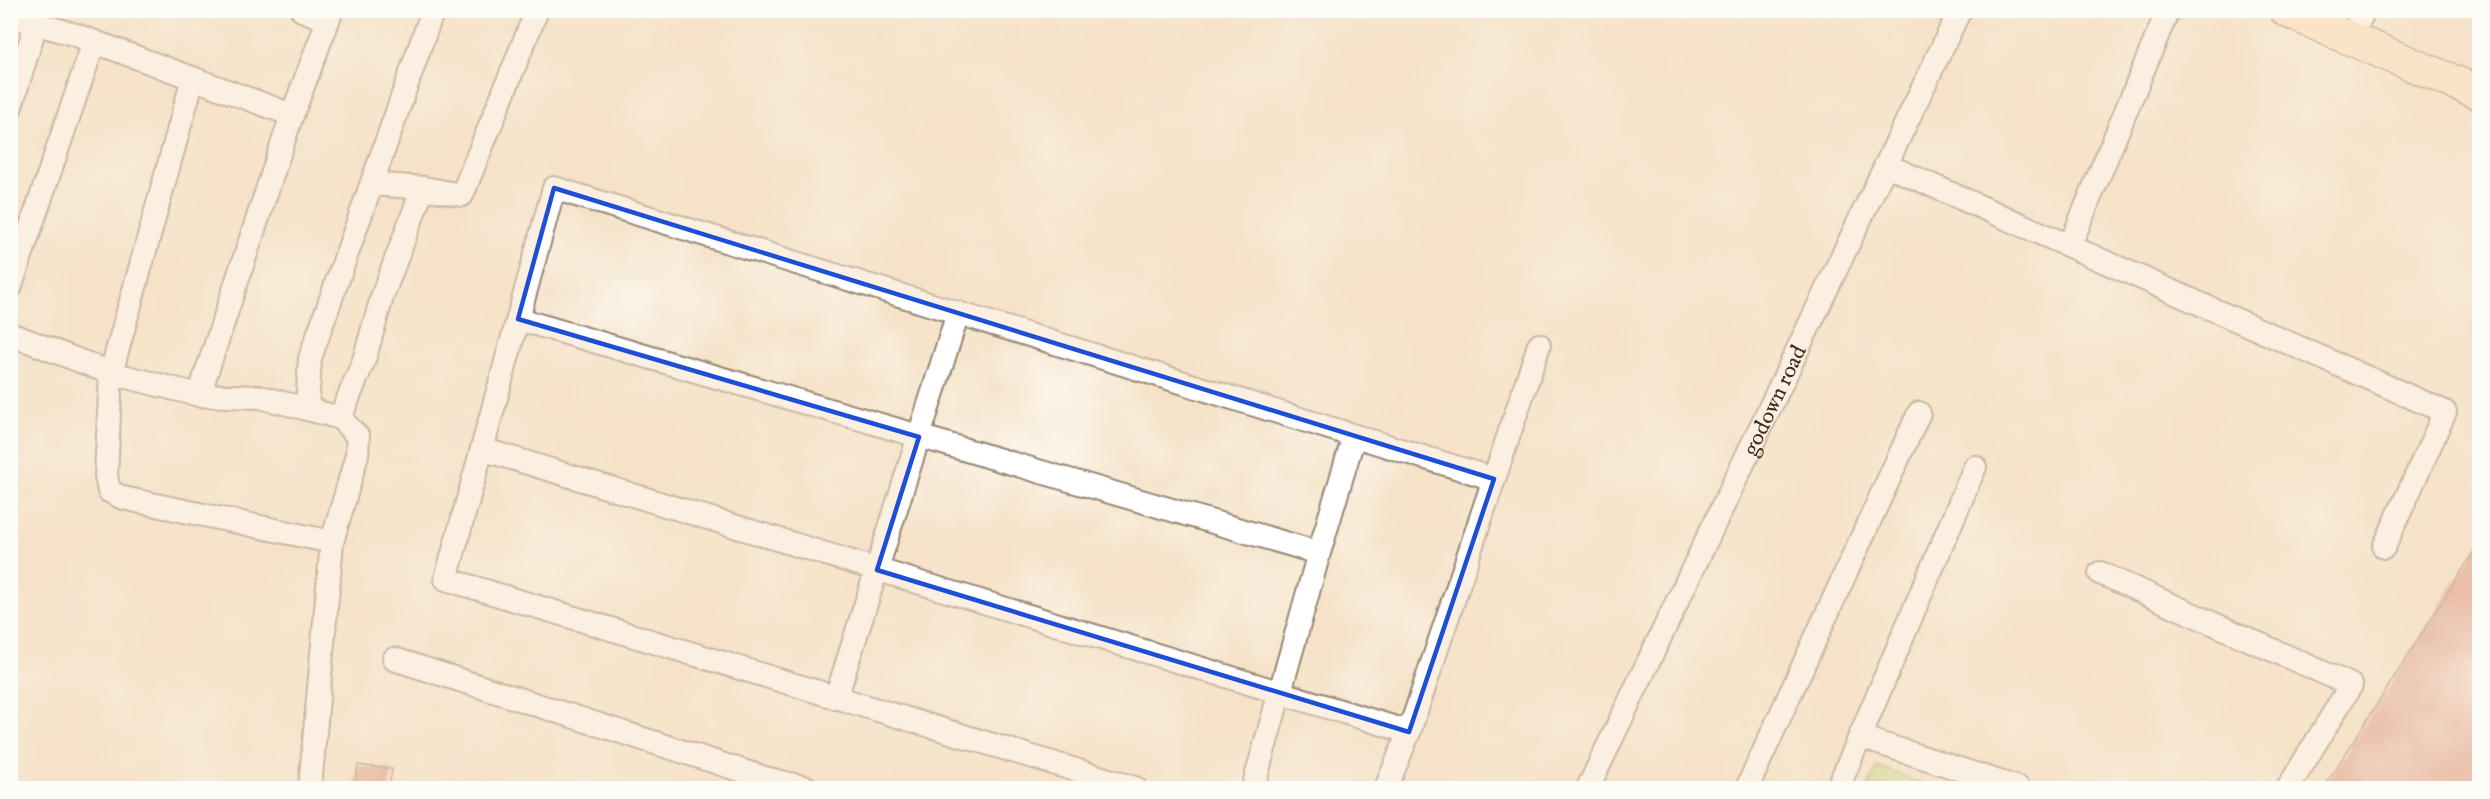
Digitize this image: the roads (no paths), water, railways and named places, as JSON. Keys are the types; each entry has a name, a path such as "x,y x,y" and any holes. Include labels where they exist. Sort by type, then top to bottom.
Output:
{"main road":[{"path":"2286,10 2350,40 2376,48 2480,93"}],"street":[{"path":"199,395 292,115 330,15 302,10"},
{"path":"307,409 310,358 433,10"},
{"path":"373,184 423,188 462,195 537,10"},
{"name":"godown road","path":"1588,789 1960,10"},
{"path":"2070,245 2168,10"},
{"path":"2350,40 2364,10"},
{"path":"10,16 94,42 292,115"},
{"path":"10,110 36,24"},
{"path":"10,288 94,42"},
{"path":"193,78 111,373 106,476 109,491 123,498 332,542"},
{"path":"1886,165 2445,412 2384,548"},
{"path":"340,418 364,360 383,294 423,188"},
{"path":"1135,789 446,579 554,188 1494,479"},
{"path":"836,698 958,313"},
{"path":"518,319 1319,554"},
{"path":"10,334 111,373 199,395 261,397 340,418 358,437 357,455 332,542 310,789"},
{"path":"1386,789 1409,732 1539,345"},
{"path":"1747,789 1919,413"},
{"path":"1253,789 1354,436"},
{"path":"482,449 1409,732"},
{"path":"1838,789 1975,467"},
{"path":"2100,573 2351,685 2288,789"},
{"path":"394,659 766,784 807,789"},
{"path":"1860,737 2018,789"}]}
